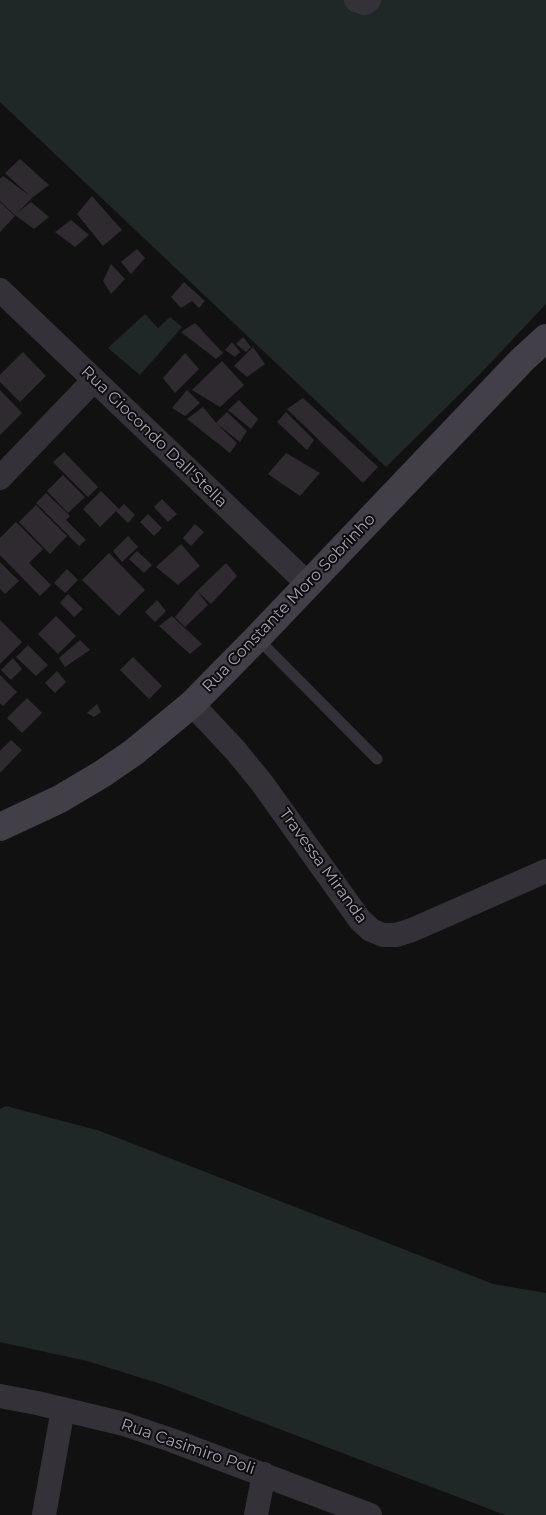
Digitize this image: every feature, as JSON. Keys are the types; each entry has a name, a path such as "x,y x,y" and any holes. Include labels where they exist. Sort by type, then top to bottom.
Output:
{"main road":[{"name":"Rua Constante Moro Sobrinho","path":"0,827 60,799 102,774 134,752 192,704 522,360 546,338"}],"street":[{"path":"356,0 365,3 368,0"},
{"name":"Rua Giocondo Dall'Stella","path":"0,290 308,584"},
{"path":"0,478 94,380"},
{"name":"Travessa Miranda","path":"192,704 262,783 360,920 371,930 383,935 396,935 412,930 546,871"},
{"name":"Rua Casimiro Poli","path":"0,1396 63,1409 152,1433 370,1515"},
{"path":"44,1515 63,1409"},
{"path":"256,1515 264,1474"}],"lane":[{"path":"256,638 377,759"}],"shaded area":[{"path":"0,0 546,0 546,304 480,374 386,467 0,102"},
{"path":"145,314 158,328 170,317 182,327 140,375 108,348"},
{"path":"6,1106 100,1131 493,1284 546,1293 546,1515 505,1515 164,1385 87,1361 0,1342 0,1109"}],"building":[{"path":"20,159 49,185 17,213 31,202 49,217 34,229 0,201 0,179 3,176 30,196 5,173"},
{"path":"92,196 122,230 103,246 77,214"},
{"path":"0,202 15,216 0,232"},
{"path":"71,220 89,235 75,247 55,232"},
{"path":"137,249 145,258 131,274 121,262"},
{"path":"111,264 125,279 111,294 103,281"},
{"path":"184,282 205,301 199,308 192,301 181,308 171,297"},
{"path":"195,323 223,353 216,359 181,332"},
{"path":"243,337 251,347 246,352 236,344"},
{"path":"232,342 240,352 235,357 225,350"},
{"path":"253,347 265,364 247,377 234,366"},
{"path":"23,352 46,376 20,402 0,382 0,375"},
{"path":"185,353 199,369 175,393 163,378"},
{"path":"222,361 244,385 220,407 192,390"},
{"path":"0,390 22,413 0,435"},
{"path":"187,390 200,403 185,416 172,408"},
{"path":"303,398 378,467 363,483 287,409"},
{"path":"239,400 258,419 251,429 228,410"},
{"path":"203,407 237,443 230,453 187,419"},
{"path":"227,412 247,431 240,442 216,423"},
{"path":"286,412 314,440 307,450 277,422"},
{"path":"64,452 98,487 88,497 53,462"},
{"path":"286,453 320,473 300,496 268,474"},
{"path":"63,475 85,497 68,513 47,491"},
{"path":"101,491 119,509 124,504 135,515 128,523 116,511 100,527 83,509"},
{"path":"46,493 70,516 66,520 86,540 79,546 36,503"},
{"path":"162,499 177,514 168,522 154,507"},
{"path":"36,505 67,536 50,554 19,522"},
{"path":"148,514 162,528 154,536 140,522"},
{"path":"16,522 43,549 29,563 51,585 40,596 0,555 0,538"},
{"path":"195,524 204,532 191,546 183,538"},
{"path":"128,536 138,547 122,562 113,551"},
{"path":"181,544 200,566 178,585 156,567"},
{"path":"137,551 152,565 144,573 129,559"},
{"path":"109,553 145,590 119,616 82,580"},
{"path":"0,562 19,581 5,594 0,589"},
{"path":"226,563 237,576 211,604 197,591"},
{"path":"67,569 78,580 65,593 54,583"},
{"path":"197,591 208,605 185,627 175,617"},
{"path":"68,594 83,609 74,617 60,603"},
{"path":"157,600 166,611 155,622 145,612"},
{"path":"56,616 76,636 58,654 38,634"},
{"path":"172,616 202,644 190,654 159,626"},
{"path":"0,620 22,642 0,664"},
{"path":"80,640 90,650 65,667 59,658"},
{"path":"28,645 48,665 36,676 16,657"},
{"path":"133,657 162,686 149,699 120,670"},
{"path":"13,658 22,669 11,680 1,670"},
{"path":"57,671 66,682 55,693 45,683"},
{"path":"0,675 17,692 3,706 0,703"},
{"path":"27,698 42,713 22,733 7,718"},
{"path":"97,704 101,712 94,717 87,713"},
{"path":"11,740 22,750 0,773 0,751"}]}
